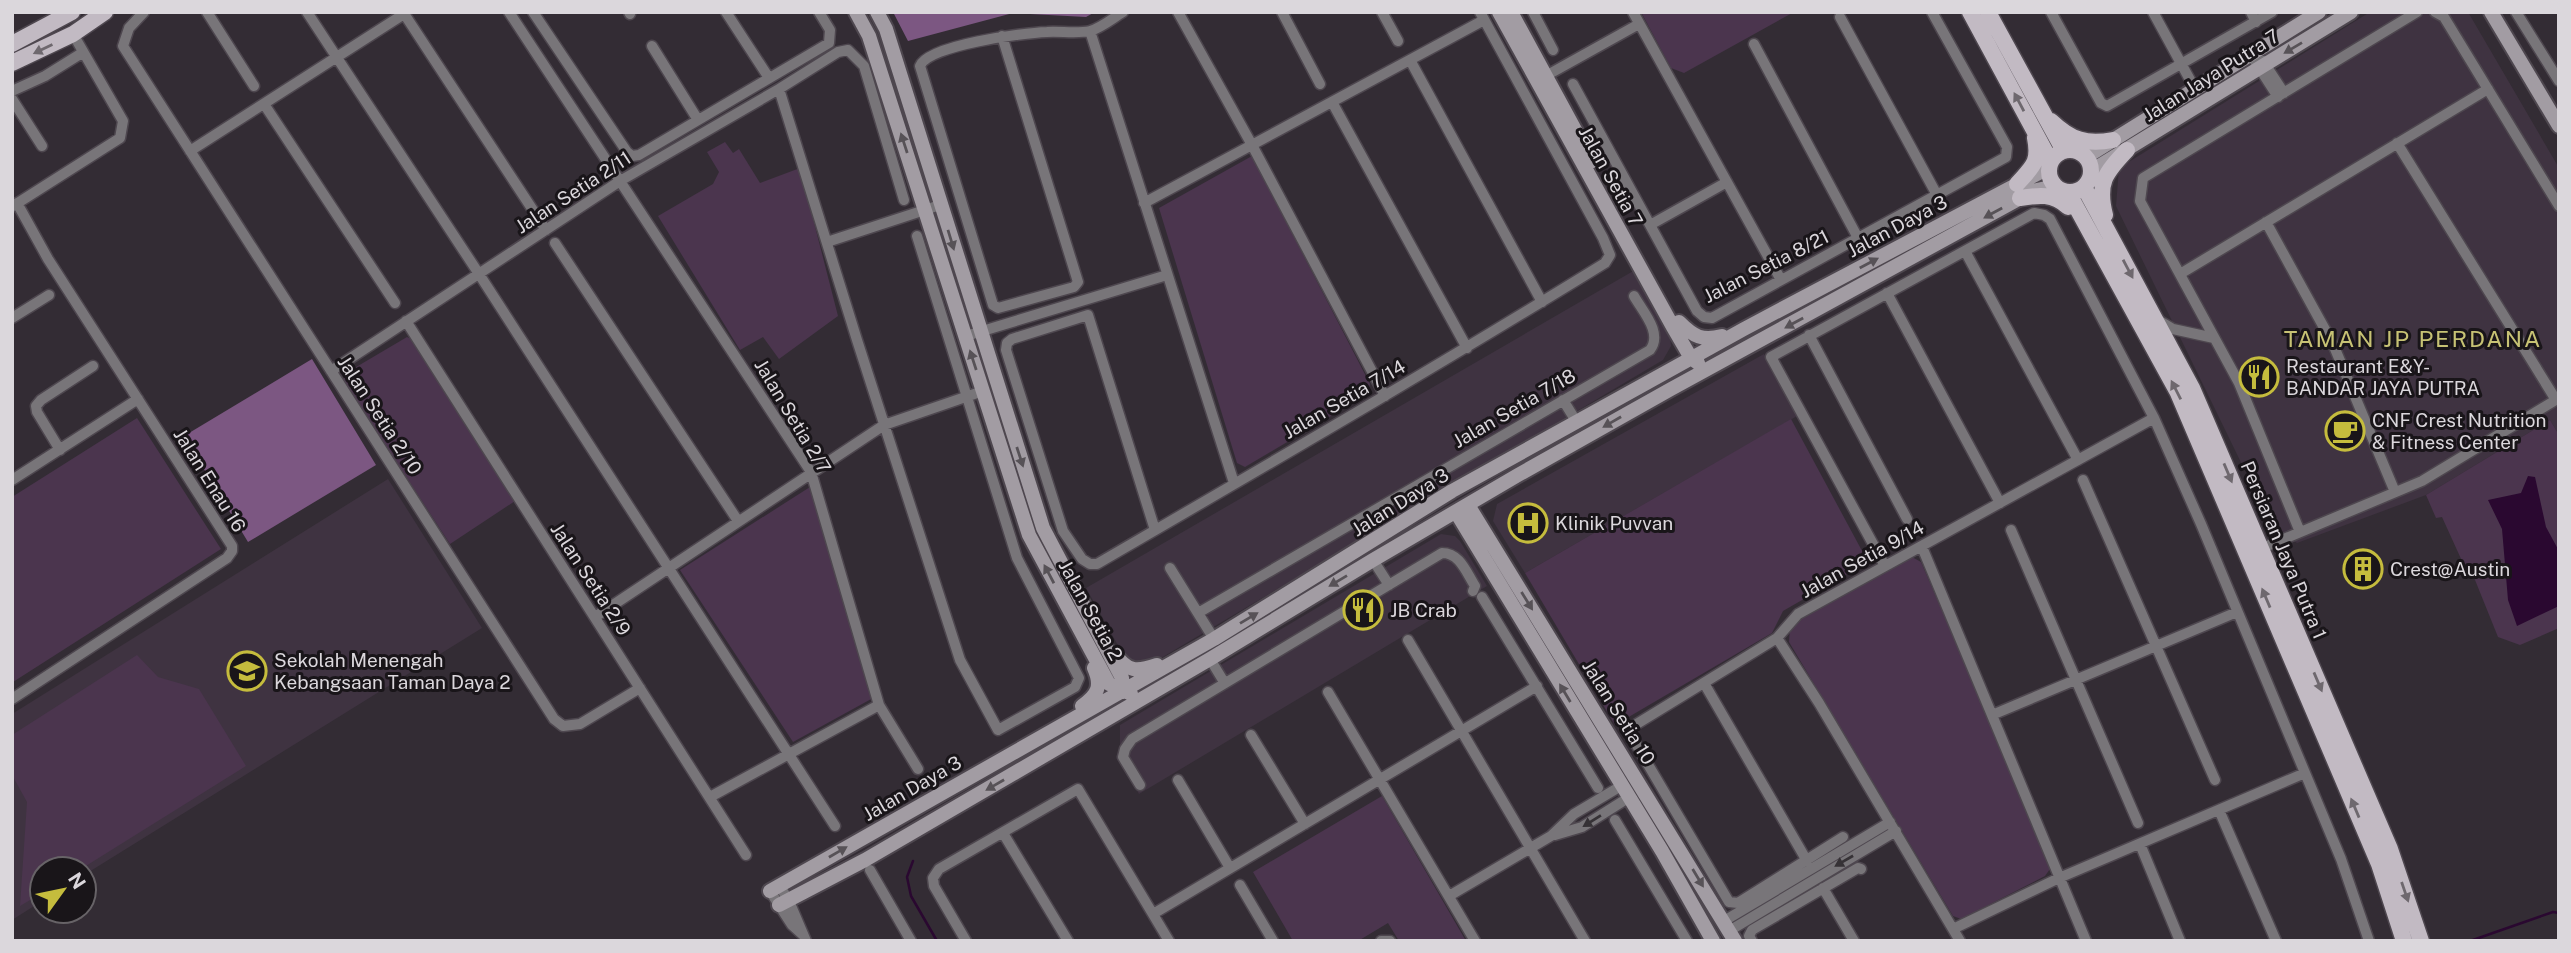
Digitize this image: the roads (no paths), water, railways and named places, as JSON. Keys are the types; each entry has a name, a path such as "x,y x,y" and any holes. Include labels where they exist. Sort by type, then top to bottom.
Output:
{"main road":[{"path":"12,44 72,12"},
{"path":"12,63 73,34 105,12"},
{"path":"1970,12 2038,121 2080,141 2093,143 2113,140"},
{"path":"1988,12 2038,121 2037,157 2018,191 2057,198 2089,229"},
{"name":"Persiaran Jaya Putra 1","path":"2038,121 2055,160 2050,177 2069,188 2110,235 2192,388 2390,849 2421,941"},
{"path":"2110,235 2101,199 2102,184 2109,169 2127,150"},
{"path":"2055,160 2078,151 2089,164 2090,180 2069,188"},
{"name":"Persiaran Jaya Putra 1","path":"2069,188 2178,393 2379,864 2404,941"}],"street":[{"name":"Jalan Setia 2/10","path":"144,12 129,28 123,47 554,719 563,726 580,724 640,688"},
{"path":"207,12 254,86"},
{"path":"307,12 835,825"},
{"name":"Jalan Setia 2/7","path":"509,12 811,472 879,705 918,769"},
{"path":"533,12 632,156 639,155 829,43 830,30 819,12"},
{"path":"726,12 769,78"},
{"name":"Jalan Setia 2","path":"856,12 869,36 933,208 973,334 1073,604"},
{"name":"Jalan Setia 2","path":"877,12 886,29 933,208"},
{"path":"1002,36 1078,282 1074,287 998,308 993,305 920,66 926,57 1002,36 1090,31 1123,12"},
{"path":"1178,12 1385,396"},
{"path":"1282,12 1320,84"},
{"path":"1382,12 1398,41"},
{"name":"Jalan Setia 7","path":"1499,12 1541,79 1696,359"},
{"name":"Jalan Setia 7","path":"1511,12 1541,79"},
{"path":"1533,12 1553,50"},
{"path":"1633,12 1781,280"},
{"name":"Jalan Setia 8/21","path":"1573,84 1697,311 1704,317 1712,317 2006,158 2007,147 1931,12"},
{"path":"2051,12 2101,103 2107,106 2181,64 2254,17 2272,12"},
{"path":"2153,12 2195,89"},
{"name":"Jalan Jaya Putra 7","path":"2089,164 2113,140 2319,12"},
{"name":"Jalan Jaya Putra 7","path":"2089,164 2127,150 2351,12"},
{"path":"2300,532 2239,383 2140,201 2143,178 2417,12"},
{"path":"2435,12 2444,17 2559,206"},
{"path":"2491,12 2559,126"},
{"path":"2516,12 2559,81"},
{"path":"190,151 336,59 403,13 546,230"},
{"path":"1144,203 1410,60 1482,16"},
{"name":"Jalan Setia 7/14","path":"1155,530 1088,315 1012,339 1007,343 1006,350 1063,531 1082,559 1090,564 1097,564 1467,348 1605,263 1610,255 1603,238 1482,16"},
{"path":"1840,17 1937,195"},
{"path":"1541,79 1639,24"},
{"path":"1090,31 1234,483"},
{"path":"14,205 120,138 123,121 73,34"},
{"path":"1754,44 1858,238"},
{"path":"652,47 698,120"},
{"name":"Jalan Setia 2/11","path":"331,371 620,181 838,52 848,50 864,66 904,200"},
{"path":"12,91 45,76 82,53"},
{"path":"2254,53 2281,95"},
{"path":"1410,60 1542,302"},
{"path":"779,89 960,660 998,730 1075,687 1079,678 1017,558 917,236"},
{"path":"2180,274 2488,89"},
{"path":"12,99 42,146"},
{"path":"1332,102 1467,348"},
{"path":"264,104 395,303"},
{"path":"2260,549 2422,481 2557,399 2398,143"},
{"name":"Jalan Daya 3","path":"784,903 865,860 1210,659 1461,506 1738,354 2018,191 2055,160"},
{"path":"1650,225 1727,182"},
{"name":"Jalan Daya 3","path":"774,888 1214,639 1452,491 1648,382 1696,359 1744,330 2018,191 2069,188"},
{"name":"Jalan Enau 16","path":"12,699 227,558 232,551 232,546 14,205"},
{"path":"827,242 933,208"},
{"path":"1885,566 1770,357 2034,213 2044,215 2050,219 2154,418 2341,859 2370,941"},
{"path":"2266,222 2333,344 2395,492"},
{"path":"555,243 738,521"},
{"path":"1965,251 2078,460"},
{"path":"973,334 1167,275"},
{"path":"1887,293 2000,503"},
{"path":"12,318 49,295"},
{"name":"Jalan Setia 7/18","path":"1198,613 1645,353 1653,345 1654,330 1634,296"},
{"path":"2154,317 2173,329 2214,338"},
{"name":"Jalan Setia 2/9","path":"406,321 747,855"},
{"path":"1648,382 1670,361 1676,325 1702,339 1744,330"},
{"name":"Jalan Setia 2","path":"973,334 984,391 1029,536 1122,678 1123,692"},
{"path":"1809,335 1907,519"},
{"path":"1671,389 1694,371 1696,359 1738,354"},
{"path":"61,450 36,406 93,366"},
{"path":"595,617 884,425 984,391"},
{"path":"12,480 138,399"},
{"path":"1563,400 1576,421"},
{"name":"Jalan Setia 9/14","path":"1807,862 1734,904 1729,902 1633,739 1631,731 1635,725 1777,638 1798,614 2154,418"},
{"path":"1389,532 1451,501 1461,506 1467,491 1516,457"},
{"path":"1485,546 1485,503 1518,475"},
{"path":"2083,481 2214,780"},
{"name":"Jalan Setia 10","path":"1461,506 1662,851 1679,872 1708,919 1731,935"},
{"path":"1418,534 1444,525 1458,528 1485,546"},
{"path":"2011,530 2138,823"},
{"name":"Jalan Setia 10","path":"1485,546 1594,707 1731,935"},
{"path":"1922,547 2086,941"},
{"path":"1140,785 1123,757 1132,740 1389,584 1442,553 1450,553 1457,557 1477,594 1537,686 1598,788"},
{"path":"1373,560 1389,584"},
{"path":"1170,568 1214,639"},
{"path":"1073,604 1124,666 1133,670 1150,668 1177,658"},
{"path":"1027,745 1095,696 1098,689 1098,679 1073,604"},
{"path":"1992,715 2237,612"},
{"path":"1777,638 1819,703 1960,941"},
{"path":"1408,640 1585,941"},
{"path":"1035,761 1049,748 1111,710 1123,692 1137,695 1147,692 1200,661 1210,659 1224,682"},
{"path":"1704,683 1807,862 1843,837"},
{"path":"1153,914 1537,686"},
{"path":"1328,692 1475,941"},
{"path":"709,797 879,705"},
{"path":"1594,707 1593,714 1598,727 1626,777 1626,791"},
{"path":"1251,735 1305,824"},
{"path":"1954,929 2059,878 2305,773"},
{"path":"1178,780 1230,868"},
{"path":"966,941 934,886 933,878 939,869 1078,789 1169,941"},
{"path":"1551,836 1583,827 1626,791"},
{"path":"1449,896 1551,836 1574,814 1626,791"},
{"path":"1626,791 1638,798 1663,837 1672,847 1681,851"},
{"path":"2219,810 2276,941"},
{"path":"1615,820 1687,941"},
{"path":"1731,935 1890,821"},
{"path":"1731,935 1896,831"},
{"path":"1003,833 1068,941"},
{"path":"2140,844 2180,941"},
{"path":"1731,935 1752,930 1858,868 1861,869"},
{"path":"870,870 911,941"},
{"path":"1240,885 1273,941"},
{"path":"774,888 804,937"},
{"path":"1823,888 1854,941"}],"waterway":[{"path":"913,861 907,877 911,896 937,941"},
{"path":"2470,941 2553,912 2559,913"}],"place":[{"name":"Restaurant E&Y- BANDAR JAYA PUTRA","path":"2259,377"},
{"name":"CNF Crest Nutrition & Fitness Center","path":"2345,431"},
{"name":"Klinik Puvvan","path":"1528,523"},
{"name":"Crest@Austin","path":"2363,569"},
{"name":"JB Crab","path":"1363,610"},
{"name":"Sekolah Menengah Kebangsaan Taman Daya 2","path":"247,671"}],"district":[{"name":"TAMAN JP PERDANA","path":"2413,338"}]}
